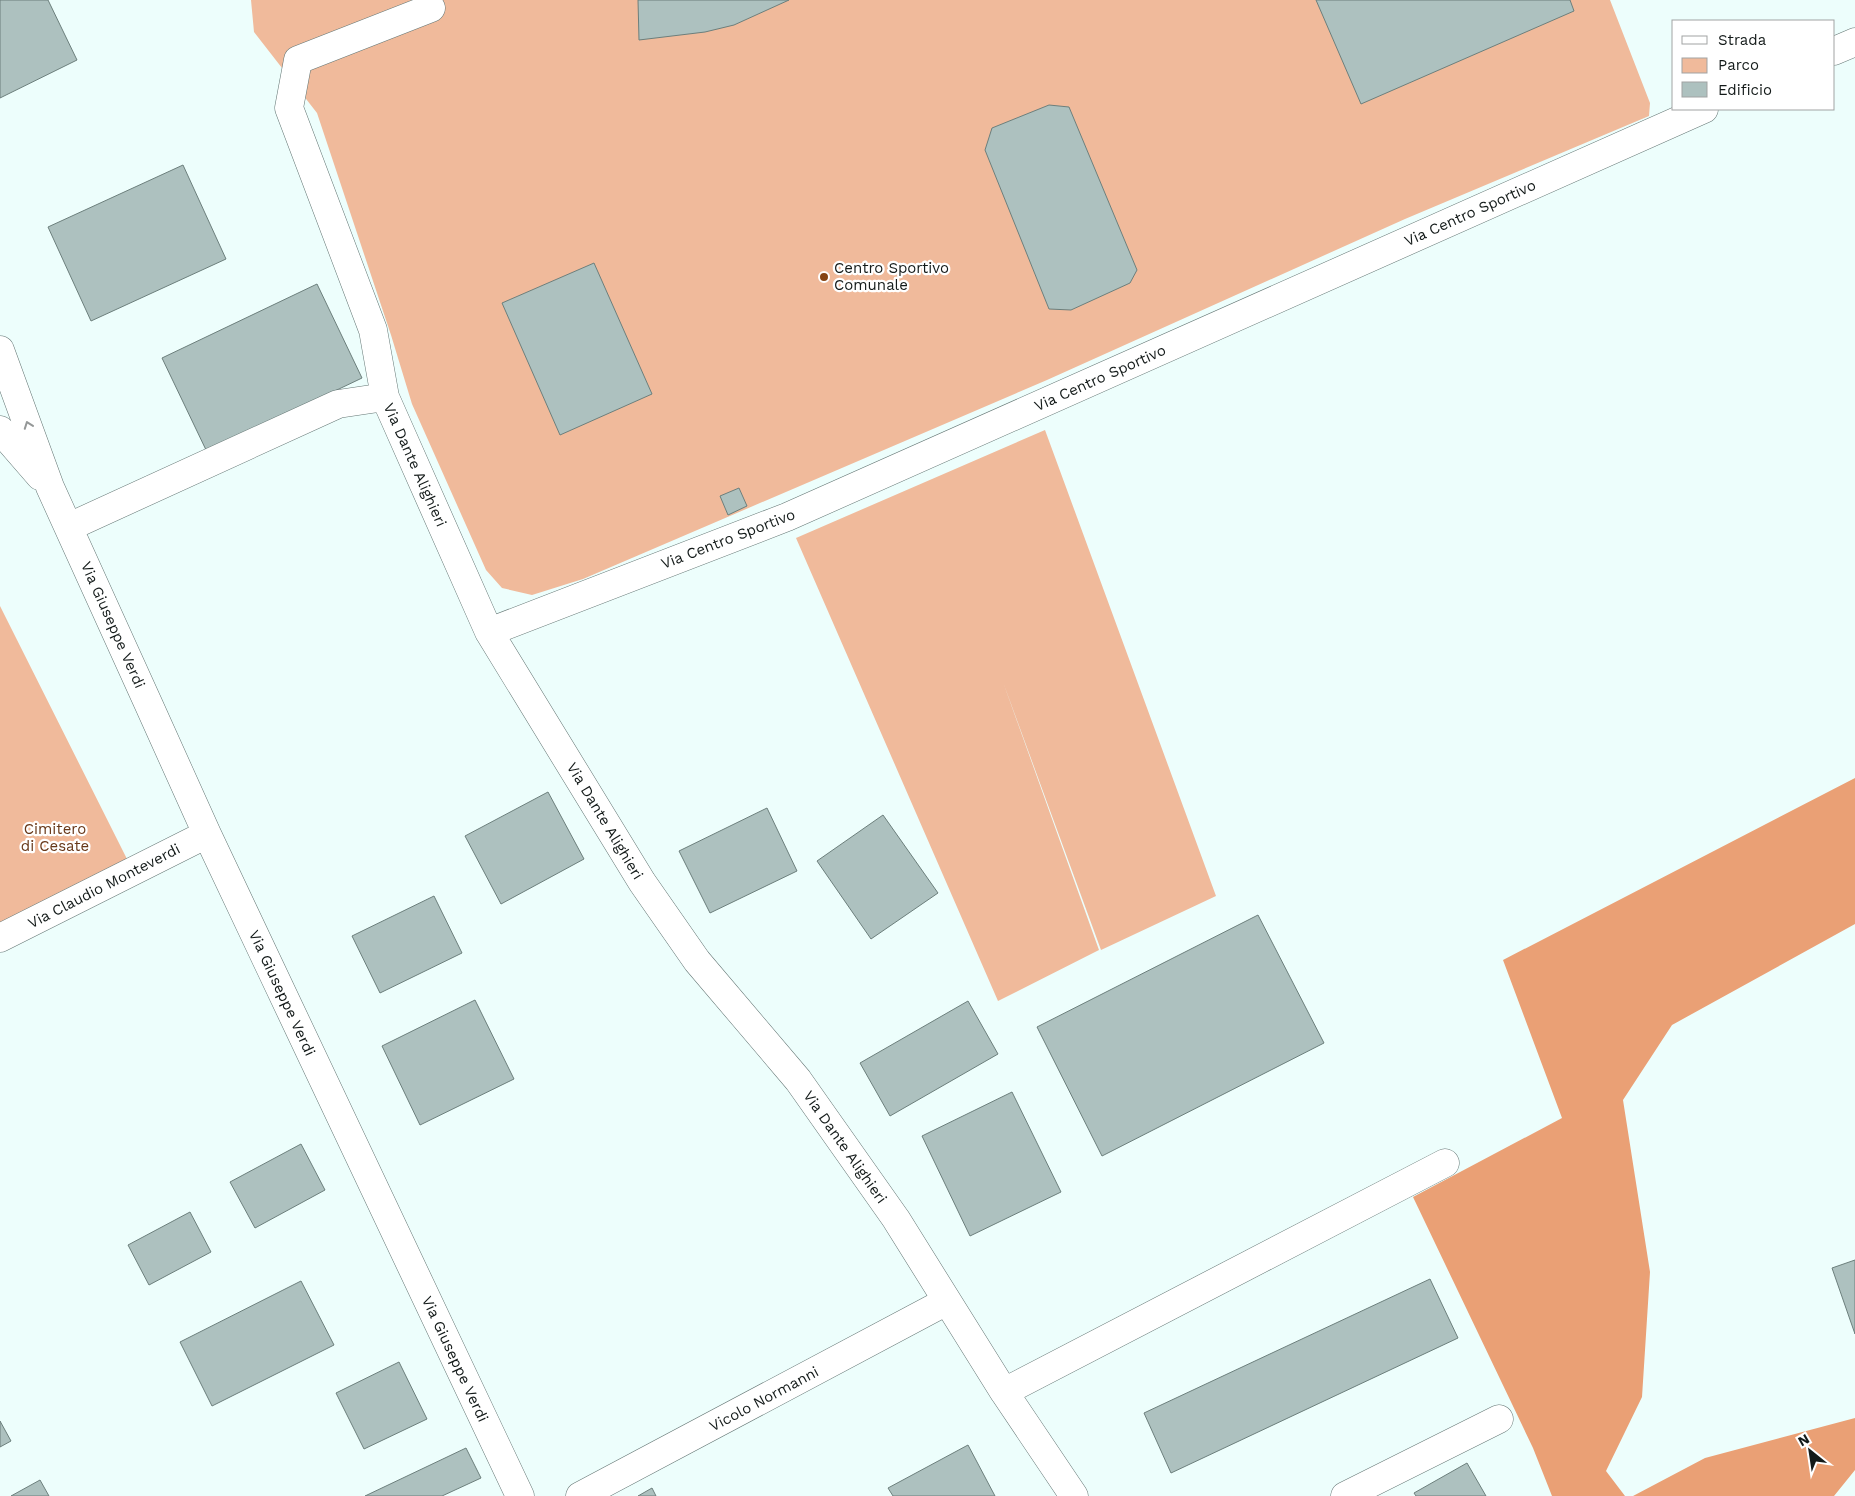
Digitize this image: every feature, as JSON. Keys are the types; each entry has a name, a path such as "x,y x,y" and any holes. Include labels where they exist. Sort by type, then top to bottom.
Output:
{"street":[{"path":"385,398 374,330 289,108 298,60 431,8"},
{"path":"1835,51 1855,42"},
{"name":"Via Centro Sportivo","path":"489,632 787,517 1702,110"},
{"name":"Via Giuseppe Verdi","path":"0,350 50,487 208,834 520,1496"},
{"name":"Via Dante Alighieri","path":"69,528 338,404 385,398 489,632 648,890 697,961 798,1080 896,1219 1004,1392 1074,1496"},
{"name":"Via Giuseppe Verdi","path":"0,430 50,487"},
{"name":"Via Claudio Monteverdi","path":"0,938 208,834"},
{"path":"1004,1392 1445,1162"},
{"name":"Vicolo Normanni","path":"580,1496 947,1301"},
{"path":"1345,1496 1499,1418"}],"green space":[{"name":"Centro Sportivo Comunale","path":"251,0 1610,0 1650,103 1649,116 1405,219 1047,380 583,579 532,595 502,588 486,570 412,404 317,113 254,32"},
{"path":"1045,430 1216,896 1101,950 1003,682 1099,950 998,1001 796,538"},
{"name":"Cimitero di Cesate","path":"0,606 129,863 0,928"}],"shaded area":[{"path":"1855,778 1855,924 1672,1025 1623,1100 1650,1272 1642,1397 1606,1471 1625,1496 1552,1496 1533,1448 1413,1197 1562,1118 1503,960"},
{"path":"1855,1418 1855,1470 1834,1496 1633,1496 1705,1458"}],"building":[{"path":"0,0 48,0 77,60 0,98"},
{"path":"638,0 789,0 734,25 705,32 639,40"},
{"path":"1316,0 1570,0 1574,11 1361,104"},
{"path":"1049,105 1069,107 1137,270 1130,283 1071,310 1049,309 985,150 992,128"},
{"path":"183,165 226,259 91,321 48,227"},
{"path":"594,263 652,394 560,435 502,303"},
{"path":"317,284 362,378 207,452 162,358"},
{"path":"739,488 747,506 728,515 720,496"},
{"path":"548,792 584,859 501,904 465,836"},
{"path":"767,808 797,871 710,913 679,851"},
{"path":"883,815 938,893 871,939 817,861"},
{"path":"434,896 462,953 380,993 352,936"},
{"path":"1258,915 1324,1043 1102,1156 1037,1027"},
{"path":"475,1000 514,1079 420,1125 382,1046"},
{"path":"968,1001 998,1054 890,1116 860,1063"},
{"path":"1012,1092 1061,1192 970,1236 922,1136"},
{"path":"301,1144 325,1190 255,1228 230,1182"},
{"path":"190,1212 211,1252 149,1285 128,1245"},
{"path":"1855,1260 1855,1334 1832,1268"},
{"path":"1430,1279 1458,1338 1171,1473 1144,1413"},
{"path":"301,1281 334,1345 212,1406 180,1342"},
{"path":"399,1362 427,1419 364,1449 336,1393"},
{"path":"0,1421 11,1441 0,1447"},
{"path":"968,1445 995,1496 893,1496 888,1488"},
{"path":"466,1448 481,1478 442,1496 365,1496"},
{"path":"1467,1463 1486,1496 1416,1496 1414,1493"},
{"path":"40,1480 49,1496 11,1496"},
{"path":"652,1488 656,1496 638,1496"}],"place":[{"name":"Centro Sportivo Comunale","path":"824,277"}]}
